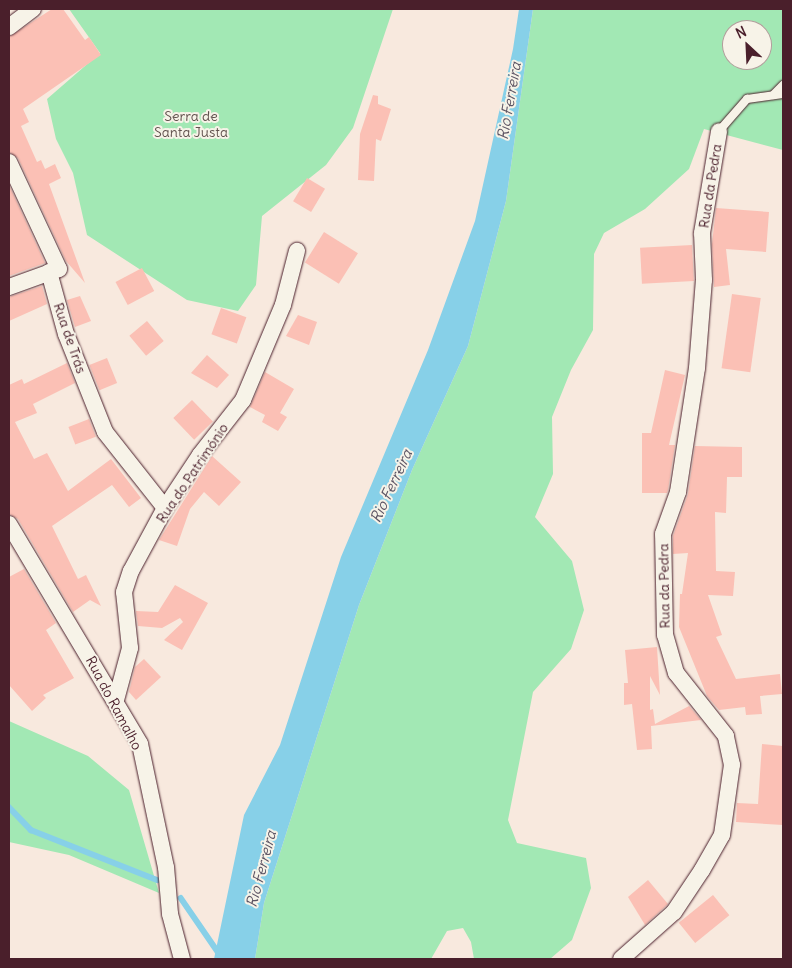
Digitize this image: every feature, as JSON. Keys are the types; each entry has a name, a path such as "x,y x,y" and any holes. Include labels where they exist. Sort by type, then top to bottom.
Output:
{"street":[{"path":"9,27 33,9"},
{"name":"Rua da Pedra","path":"621,959 674,912 702,870 722,835 732,765 726,736 676,673 665,635 664,534 678,492 697,368 704,280 702,233 719,131"},
{"name":"Rua de Trás","path":"9,162 59,269 49,272 66,334 105,432 165,508"},
{"name":"Rua do Património","path":"116,700 130,648 124,592 131,571 165,508 200,455 243,400 283,305 297,251"},
{"path":"9,287 49,272"},
{"name":"Rua do Ramalho","path":"9,524 116,700 140,744 166,867 170,914 182,959"}],"lane":[{"path":"773,95 783,85"},
{"path":"719,131 747,99 783,94"}],"green space":[{"name":"Serra de Santa Justa","path":"69,9 393,9 353,128 326,165 262,216 256,285 238,311 187,300 87,235 73,173 56,139 47,99 100,53"},
{"path":"533,9 783,9 783,150 704,129 689,169 645,209 604,233 594,254 593,330 571,370 552,417 553,474 535,517 572,561 584,610 571,649 533,692 508,820 517,843 586,858 591,888 572,940 550,959 474,959 471,942 463,928 447,931 431,959 255,959 264,903 359,605 412,470 468,346 506,201"},
{"path":"9,721 88,756 129,790 159,893 69,855 9,842"}],"water":[{"name":"Rio Ferreira","path":"519,9 533,9 506,201 468,346 412,470 359,605 264,903 255,959 214,959 244,815 280,745 341,557 428,350 475,221 513,49"}],"building":[{"path":"52,9 63,9 85,40 89,37 101,55 23,109 29,122 21,126 37,162 41,160 45,169 55,164 61,178 49,184 85,283 66,261 18,158 9,152 9,37"},
{"path":"373,95 378,96 378,104 391,109 381,141 376,139 374,181 358,180 360,134"},
{"path":"307,178 325,189 311,212 293,201"},
{"path":"9,185 45,263 9,276"},
{"path":"716,208 769,212 766,252 726,249 730,285 714,287 712,244"},
{"path":"324,232 358,253 339,284 305,263"},
{"path":"692,245 694,281 642,284 640,248"},
{"path":"142,268 154,291 128,305 116,282"},
{"path":"42,286 47,304 9,321 9,297"},
{"path":"732,294 761,298 750,372 722,368"},
{"path":"80,296 91,321 75,327 67,300"},
{"path":"221,308 246,317 237,344 211,334"},
{"path":"298,315 317,322 309,345 286,336"},
{"path":"147,321 164,341 146,356 129,336"},
{"path":"207,355 229,375 217,388 191,373"},
{"path":"107,358 117,383 99,390 89,365"},
{"path":"67,363 75,383 33,404 37,413 15,422 34,459 47,453 68,491 111,459 141,498 129,507 112,485 52,526 78,579 86,575 101,606 90,600 73,612 18,519 9,514 9,385 22,379 24,384"},
{"path":"665,370 685,375 669,445 675,445 668,490 667,493 642,493 642,433 651,433"},
{"path":"265,372 294,389 280,413 287,417 278,431 262,422 265,415 250,407"},
{"path":"192,400 213,422 194,440 173,418"},
{"path":"89,419 96,437 75,445 68,427"},
{"path":"695,446 742,447 742,477 727,477 726,513 715,512 716,571 735,572 733,596 708,595 722,635 716,637 736,679 780,674 782,694 760,696 762,714 746,715 745,707 719,710 707,696 679,627 680,594 682,594 688,553 673,554 673,536 688,494"},
{"path":"212,456 241,482 219,506 204,492 190,509 177,546 159,540"},
{"path":"24,569 56,623 46,630 74,678 43,695 46,698 32,711 9,685 9,577"},
{"path":"175,585 208,603 182,650 164,640 183,622 180,618 162,628 138,626 136,611 158,612"},
{"path":"657,647 660,695 650,676 650,710 653,709 655,724 689,706 701,720 651,726 652,749 637,750 632,704 624,705 624,683 628,683 625,650"},
{"path":"144,659 161,677 136,700 129,692 135,667"},
{"path":"762,744 783,746 783,825 736,822 737,803 758,804"},
{"path":"648,880 668,904 645,925 628,897"},
{"path":"713,895 729,915 695,943 679,923"}],"waterway":[{"path":"9,807 31,830 157,880"},
{"path":"181,898 223,959"}]}
